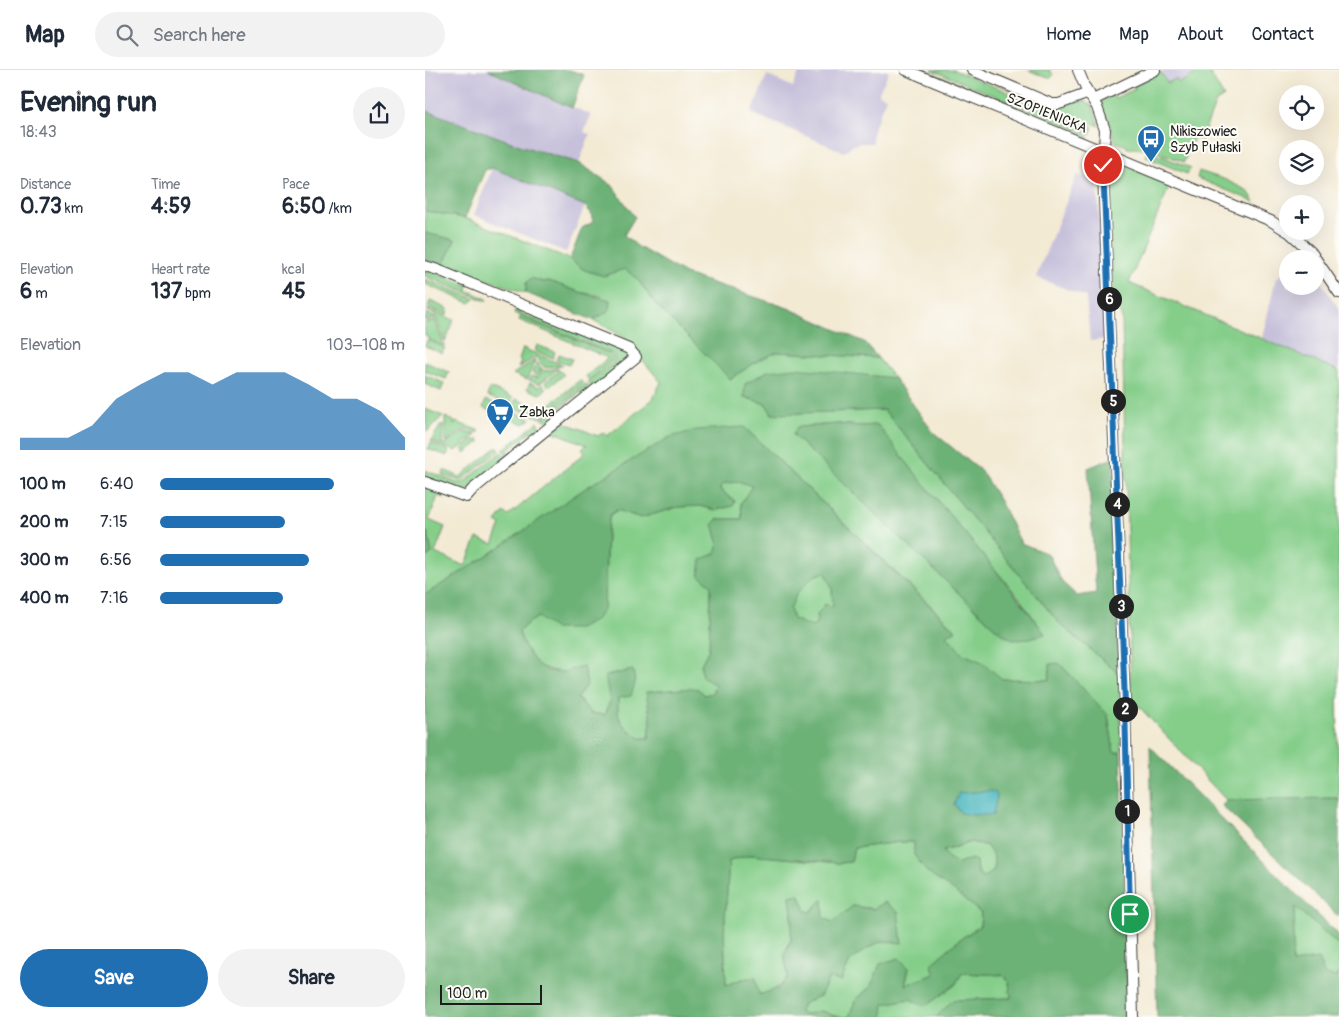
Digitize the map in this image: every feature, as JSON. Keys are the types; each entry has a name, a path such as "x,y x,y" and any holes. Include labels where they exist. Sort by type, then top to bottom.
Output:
{"street":[{"name":"SZOPIENICKA","path":"906,70 1279,226"},
{"path":"973,70 1052,104 1059,104 1087,90 1155,70"},
{"path":"1078,70 1105,130 1103,151 1124,684 1133,1017"},
{"name":"SZOPIENICKA","path":"1298,240 1311,252 1339,293"},
{"path":"425,266 629,349 636,357 472,490 466,497 425,482"}],"shaded area":[{"path":"425,70 488,70 591,115 584,132 590,134 579,163 522,146 425,110"},
{"path":"800,70 818,76 821,70 885,70 889,72 878,94 886,97 872,134 873,143 860,143 851,146 844,152 751,113 767,75 793,87"},
{"path":"1166,70 1203,70 1178,83 1167,83 1162,72"},
{"path":"492,168 585,206 566,252 474,215"},
{"path":"1077,175 1097,180 1107,339 1090,341 1086,297 1036,277"},
{"path":"1279,276 1279,295 1324,295 1324,286 1339,309 1339,371 1262,338 1276,278"}],"green space":[{"path":"488,70 570,70 584,75 572,108"},
{"path":"916,70 925,70 1089,137 1087,141"},
{"path":"932,70 954,70 1093,127 1090,135"},
{"path":"1028,70 1050,70 1053,75 1051,78 1048,78"},
{"path":"1203,70 1208,70 1224,97 1216,102 1201,140 1194,137 1184,162 1156,152 1127,148 1127,146 1116,142 1103,110 1102,100 1113,94 1115,98 1135,89 1133,85 1161,72 1167,83 1176,79 1179,83"},
{"path":"972,74 1053,106 1086,101 1093,107 1099,126"},
{"path":"425,110 522,146 579,163 612,185 635,217 624,235 637,246 685,274 788,308 864,342 878,358 777,352 759,360 730,379 658,307 638,280 625,269 604,276 584,270 570,259 582,228 593,222 591,213 585,206 492,168 485,170 465,218 425,211"},
{"path":"1147,152 1191,168 1187,174 1146,157"},
{"path":"1115,161 1170,185 1129,283 1339,371 1339,698 1337,698 1339,798 1226,800 1131,698 1122,318 1113,300 1107,168 1108,165"},
{"path":"1199,171 1226,180 1248,191 1255,202 1197,178"},
{"path":"425,211 465,218 570,259 596,274 625,268 638,280 658,307 730,379 759,360 777,352 878,358 894,378 768,371 745,384 744,397 766,404 772,414 884,410 1059,623 1119,674 1121,752 1114,753 1108,715 1050,680 1001,679 982,662 963,654 946,635 956,630 744,427 491,553 425,595 425,558 432,553 428,534 425,530 425,485 443,493 444,498 438,496 429,520 445,527 435,553 465,566 477,538 493,544 501,525 496,522 504,512 508,516 585,453 582,449 587,445 552,431 564,422 598,436 604,432 607,436 653,399 661,382 622,336 593,320 609,311 601,296 579,292 549,281 543,282 531,278 526,283 526,293 443,265 455,240 425,233","holes":["839,424 877,425 904,461 1020,599 1045,634 1006,637 793,435 798,427"]},
{"path":"425,233 455,240 443,265 425,261"},
{"path":"425,269 468,285 467,290 487,299 486,301 425,276"},
{"path":"531,278 543,282 549,281 579,292 610,300 609,311 593,320 526,293 526,283"},
{"path":"425,279 475,299 470,303 425,284"},
{"path":"430,301 448,309 447,315 428,307"},
{"path":"428,309 454,320 445,342 436,318 425,321 427,313 434,317 437,315 428,311"},
{"path":"515,310 536,319 538,314 626,350 630,356 593,389 588,382 613,363 615,358 613,354 514,313"},
{"path":"520,317 610,354 613,357 612,361 589,380 586,376 608,358 519,320"},
{"path":"435,320 444,346 428,339 425,335 425,323"},
{"path":"427,340 445,348 442,353 425,346"},
{"path":"537,345 555,352 553,358 535,351"},
{"path":"523,348 526,351 563,365 545,368 536,357 518,368"},
{"path":"559,354 572,359 569,365 556,360"},
{"path":"535,360 527,380 513,374"},
{"path":"425,362 449,372 446,379 425,371"},
{"path":"537,362 544,371 559,368 539,384 529,380 531,376 538,378 540,369 537,376 532,373"},
{"path":"796,368 894,378 933,432 981,471 1000,501 1021,543 1048,554 1062,582 1077,596 1096,593 1088,468 1113,458 1119,674 1059,623 884,410 772,414 766,404 744,397 745,384 768,371"},
{"path":"560,370 564,375 549,387 545,382"},
{"path":"425,375 444,383 441,391 425,384"},
{"path":"580,380 583,384 541,418 512,407 516,399 543,410"},
{"path":"530,383 539,387 542,384 546,389 540,394 527,389"},
{"path":"586,384 591,390 584,396 581,392 558,410 561,415 550,421 542,419"},
{"path":"490,388 513,398 510,406 487,396"},
{"path":"486,400 531,419 524,424 483,408"},
{"path":"425,409 443,416 427,432"},
{"path":"445,417 454,421 454,425 456,422 480,431 477,433 463,430 447,441 446,439 445,442"},
{"path":"538,422 540,429 535,435 532,431 508,450 512,454 508,457 503,450"},
{"path":"839,424 858,426 878,425 1045,634 1018,640 1007,636 993,626 793,435 797,427"},
{"path":"441,425 443,425 442,443 445,444 463,432 476,435 456,451 431,441"},
{"path":"744,427 956,631 946,635 963,654 982,662 1002,679 1049,680 1050,664 1059,663 1108,715 1114,752 1121,752 1128,1017 936,1017 953,1000 1011,998 1009,982 1003,975 962,973 955,985 926,1006 909,999 884,1004 883,1017 849,1017 425,1017 425,595 491,553 587,487 670,437 697,430","holes":["741,482 752,486 741,503 742,519 717,519 713,524 718,542 716,553 701,560 699,575 711,585 709,649 701,665 702,677 716,685 712,693 705,695 698,689 692,688 646,692 651,721 649,738 640,738 624,726 618,713 618,698 631,696 635,683 633,670 605,676 610,701 605,715 591,713 577,698 587,684 583,666 562,672 544,669 528,653 519,632 525,625 538,617 555,629 579,629 596,620 604,608 607,531 610,515 617,510 641,518 678,507 700,506 715,510 733,506 735,501 720,490 721,486 727,483","825,572 832,588 833,607 825,604 817,615 816,624 812,627 793,619 790,609 797,593 814,576","914,842 914,855 928,873 981,913 980,926 959,940 931,964 935,974 905,985 909,968 899,958 880,964 871,986 855,1001 849,1017 835,1016 821,1011 804,1015 799,1011 804,1003 820,996 829,978 841,981 850,961 863,951 881,941 902,943 898,912 885,902 873,909 853,906 833,922 824,918 823,899 811,912 806,911 799,894 790,896 792,914 791,940 784,954 788,976 779,988 759,995 755,977 742,979 726,985 724,933 729,861 751,855 839,863 851,862 854,848","971,842 987,846 994,857 994,871 982,878 977,871 976,861 971,859 959,864 948,859 943,851"]},
{"path":"474,439 481,441 465,453 462,449"},
{"path":"431,443 449,450 447,456 428,449"},
{"path":"497,447 500,450 461,481 442,475 444,470 460,477"},
{"path":"501,452 506,458 464,493 425,479 425,470 457,483 463,483"},
{"path":"742,482 752,486 741,503 742,519 717,519 718,542 712,585 709,649 701,665 702,677 716,685 712,693 705,695 698,689 646,692 651,721 649,738 640,739 624,726 618,713 618,698 635,683 610,701 605,715 591,713 577,698 558,672 538,666 523,644 519,632 525,625 538,617 604,608 607,531 610,515 617,510 641,518 678,507 700,506 715,510 733,506 735,501 720,490 721,486 726,483"},
{"path":"425,530 428,534 432,553 425,558"},
{"path":"826,572 832,588 833,607 812,628 793,619 790,609 797,593 814,576"},
{"path":"1150,746 1339,935 1339,945 1295,907 1292,963 1318,959 1325,975 1337,977 1339,973 1339,1017 1157,1017"},
{"path":"1339,798 1339,917 1221,805 1226,800"},
{"path":"914,842 954,891 981,913 980,926 959,940 932,964 935,974 905,986 909,968 899,958 881,964 871,986 855,1001 849,1017 835,1016 821,1011 804,1015 799,1011 804,1003 820,996 829,978 841,981 850,961 863,951 881,941 902,942 873,909 853,906 833,922 824,918 815,906 811,912 806,911 799,894 790,896 792,914 791,940 784,955 788,976 781,985 767,993 760,994 726,985 724,933 729,861 751,855 839,863 851,862 854,848"},
{"path":"971,842 987,846 994,857 994,871 982,878 971,859 959,864 948,859 943,851"},
{"path":"1295,906 1339,945 1339,973 1337,977 1325,976 1292,963"},
{"path":"962,973 1003,975 1009,982 1011,998 953,1000 936,1017 883,1017 883,1004 909,999 955,985"}],"water":[{"path":"995,792 997,796 993,815 961,813 954,804 959,793"}],"place":[{"name":"Nikiszowiec Szyb Pułaski","path":"1151,163"},
{"name":"Żabka","path":"500,436"}],"route":[{"path":"1103,165 1125,703 1130,914"}]}
